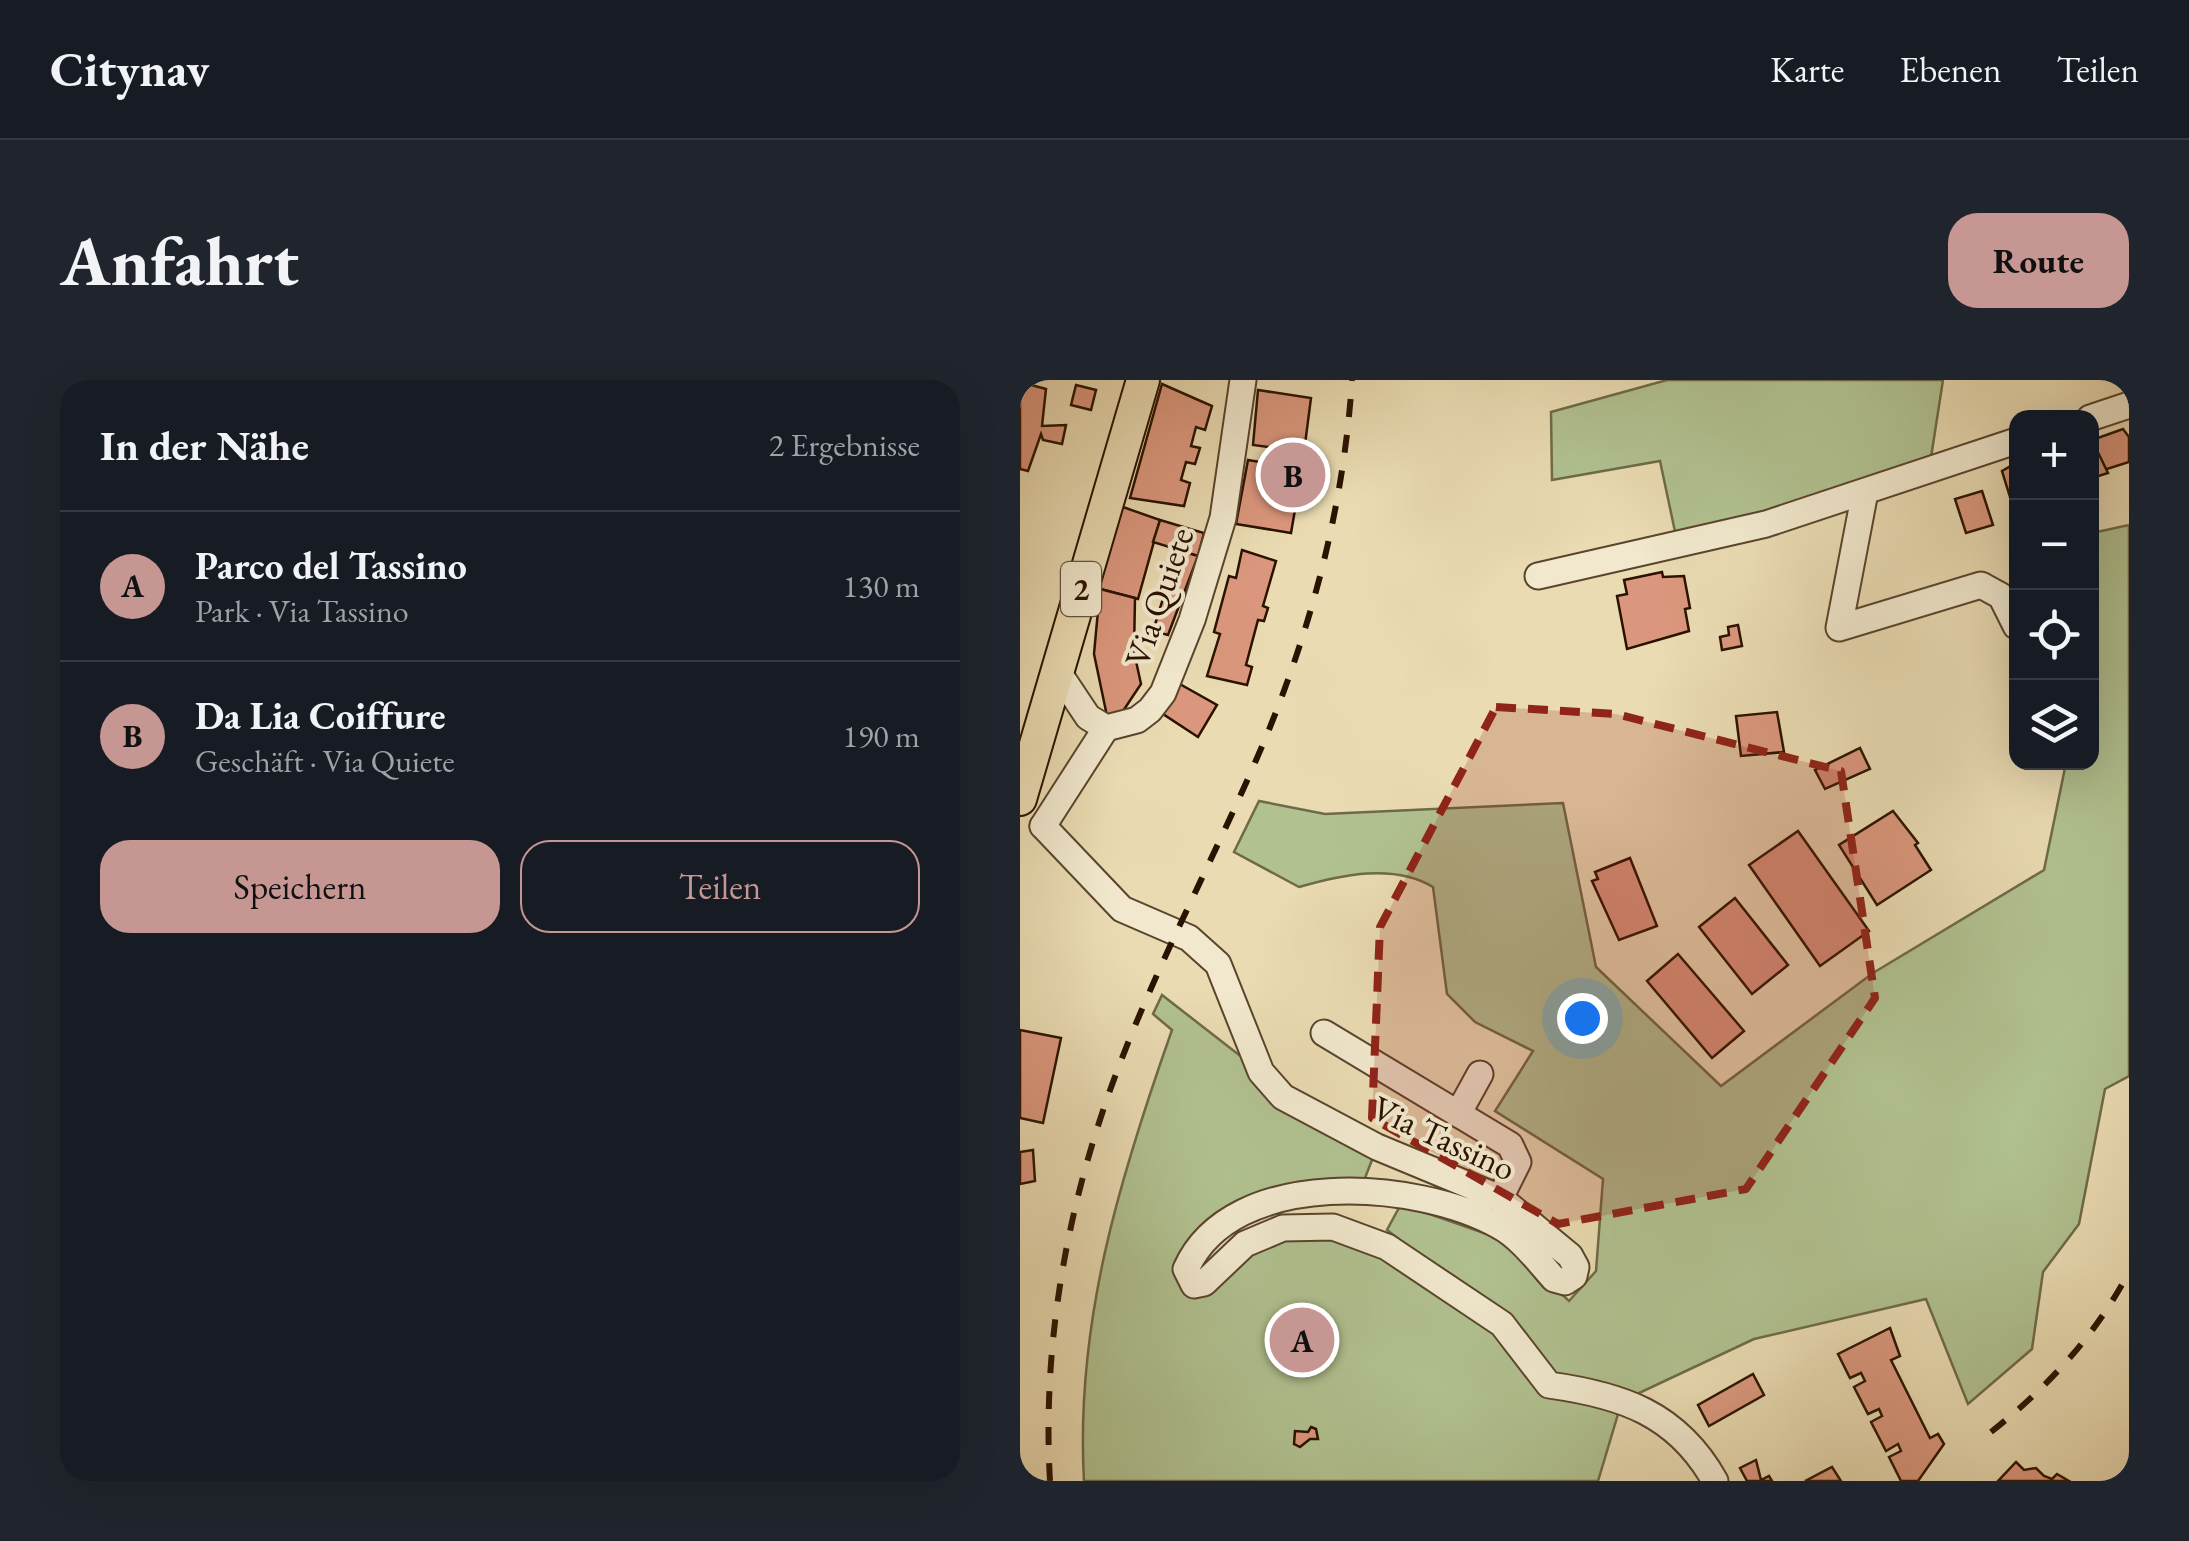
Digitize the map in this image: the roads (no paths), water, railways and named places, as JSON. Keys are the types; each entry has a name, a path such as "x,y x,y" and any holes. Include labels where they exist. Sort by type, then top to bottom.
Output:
{"main road":[{"name":"2","path":"1020,798 1143,380"}],"street":[{"name":"Via Quiete","path":"1106,728 1137,720 1150,710 1163,692 1192,620 1223,518 1243,380"},
{"path":"2099,415 2129,405"},
{"path":"1538,576 1766,524 2009,443"},
{"path":"1866,492 1840,628 1981,584 2001,596 2009,612"},
{"path":"1032,823 1106,728 1088,717 1058,672"},
{"name":"Via Tassino","path":"1032,823 1122,909 1189,938 1218,964 1231,987 1261,1072 1283,1096 1377,1147 1500,1198 1570,1256 1576,1267 1574,1276 1564,1282 1554,1279 1502,1227 1465,1210 1412,1197 1360,1191 1301,1193 1263,1203 1229,1221 1203,1244 1186,1269 1194,1285 1204,1283 1245,1244 1283,1228 1333,1227 1387,1247 1502,1324 1549,1384 1602,1392 1660,1417 1715,1481"},
{"path":"1324,1033 1510,1145 1518,1162 1500,1198"},
{"path":"1458,1114 1480,1074"}],"railway":[{"path":"1050,1481 1052,1348 1064,1259 1084,1172 1134,1028 1247,782 1299,646 1334,515 1352,380"},
{"path":"1991,1432 2069,1359 2101,1318 2129,1272"}],"place":[{"name":"Da Lia Coiffure","path":"1293,475"},
{"name":"Parco del Tassino","path":"1302,1340"}]}
